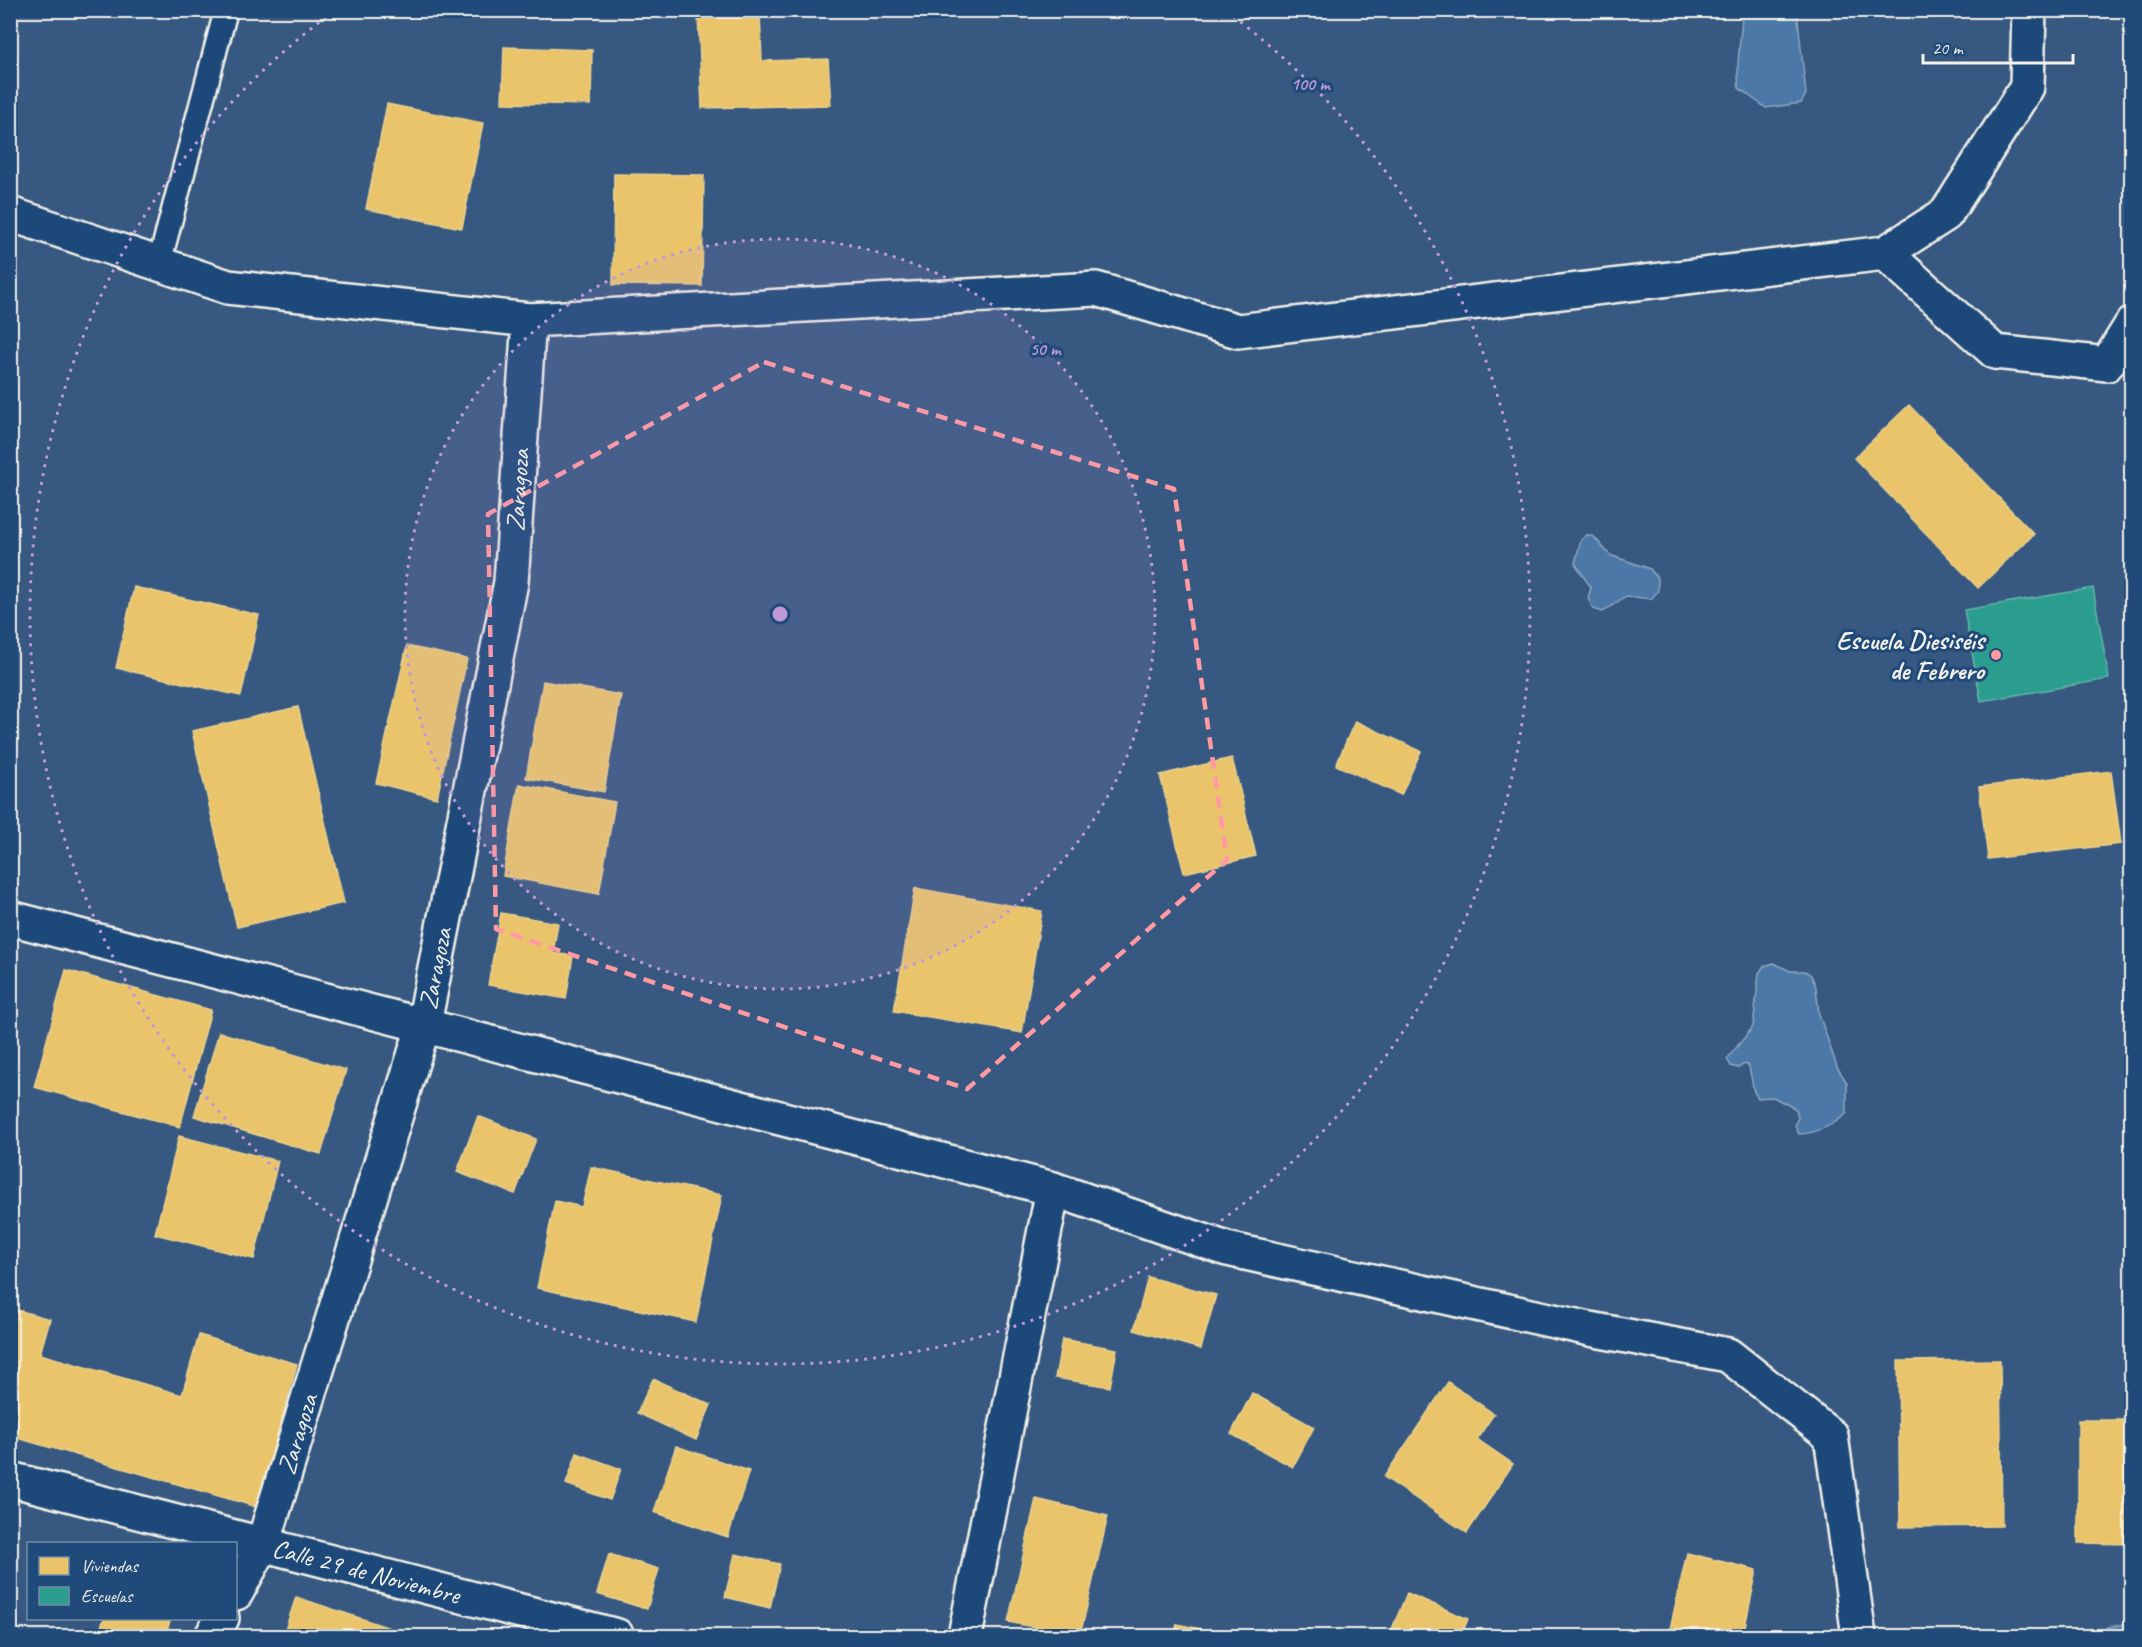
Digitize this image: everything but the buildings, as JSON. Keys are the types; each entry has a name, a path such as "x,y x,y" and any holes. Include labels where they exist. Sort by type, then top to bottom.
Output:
{"street":[{"path":"10,214 228,287 529,320 1096,289 1238,331 1885,253 1946,214 2027,87 2029,10"},
{"path":"1885,253 1995,352 2119,370 2132,324"},
{"name":"Zaragoza","path":"237,1591 263,1544 424,1024 511,582 529,320"},
{"path":"10,918 1053,1189 1227,1249 1590,1329 1728,1356 1831,1436 1858,1636"},
{"path":"965,1636 1053,1189"},
{"name":"Calle 29 de Noviembre","path":"10,1479 617,1636"},
{"path":"212,1636 221,1620"}],"lane":[{"path":"159,264 226,10"}],"highlighted area":[{"path":"764,362 1174,489 1227,860 967,1089 496,929 488,514"}],"water":[{"path":"1742,11 1797,11 1806,94 1801,103 1766,108 1739,88"},
{"path":"1587,535 1594,537 1610,555 1650,569 1658,579 1658,591 1651,599 1626,596 1603,612 1593,609 1588,598 1591,588 1575,563 1581,540"},
{"path":"1774,963 1790,971 1805,971 1811,975 1816,987 1819,1014 1837,1067 1847,1083 1847,1113 1831,1124 1812,1132 1799,1134 1795,1126 1798,1117 1796,1109 1773,1097 1758,1098 1754,1092 1749,1066 1745,1064 1738,1068 1731,1066 1727,1059 1753,1027 1759,973 1764,966"},
{"path":"2131,1623 2131,1636 2094,1636 2108,1627"}],"place":[{"name":"Escuela Diesiséis de Febrero","path":"1996,655"}]}
